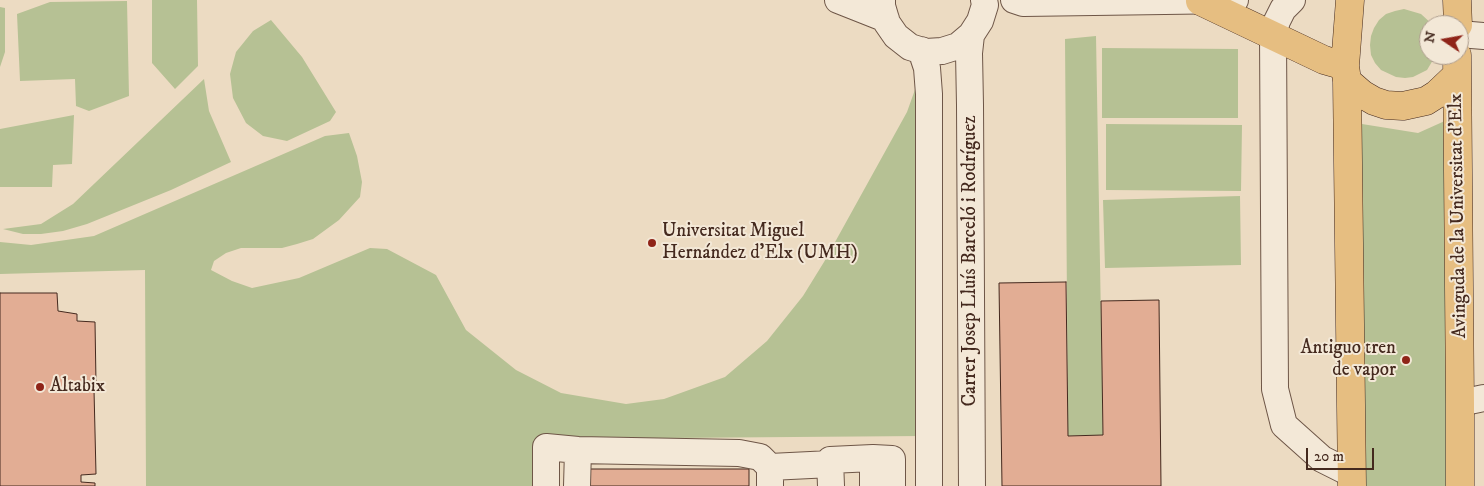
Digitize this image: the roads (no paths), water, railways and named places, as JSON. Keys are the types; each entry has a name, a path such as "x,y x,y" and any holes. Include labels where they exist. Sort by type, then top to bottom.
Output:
{"highway":[{"path":"1348,0 1346,74 1352,480"},
{"path":"1200,1 1274,35 1324,60 1346,74"},
{"name":"Avinguda de la Universitat d'Elx","path":"1346,74 1362,94 1386,105 1403,106 1426,101 1437,94 1457,65"},
{"name":"Avinguda de la Universitat d'Elx","path":"1457,65 1472,401 1460,486"}],"street":[{"path":"838,0 884,10 896,36 910,47 921,50 942,51 958,46 979,19 1018,2 1235,0"},
{"path":"1292,0 1283,9 1277,21 1274,35 1275,389 1284,425 1322,458 1352,480"},
{"name":"Carrer Josep Lluís Barceló i Rodríguez","path":"972,486 969,61 979,19"},
{"path":"1469,25 1484,36"},
{"path":"921,50 926,68 929,94 929,486"},
{"path":"546,486 546,447 578,450 739,453 760,457 770,476 831,475 830,460 892,459 892,486"},
{"path":"577,486 578,450"},
{"path":"873,458 873,486"}],"place":[{"name":"Universitat Miguel Hernández d'Elx (UMH)","path":"652,243"},
{"name":"Antiguo tren de vapor","path":"1406,360"},
{"name":"Altabix","path":"40,387"}]}
